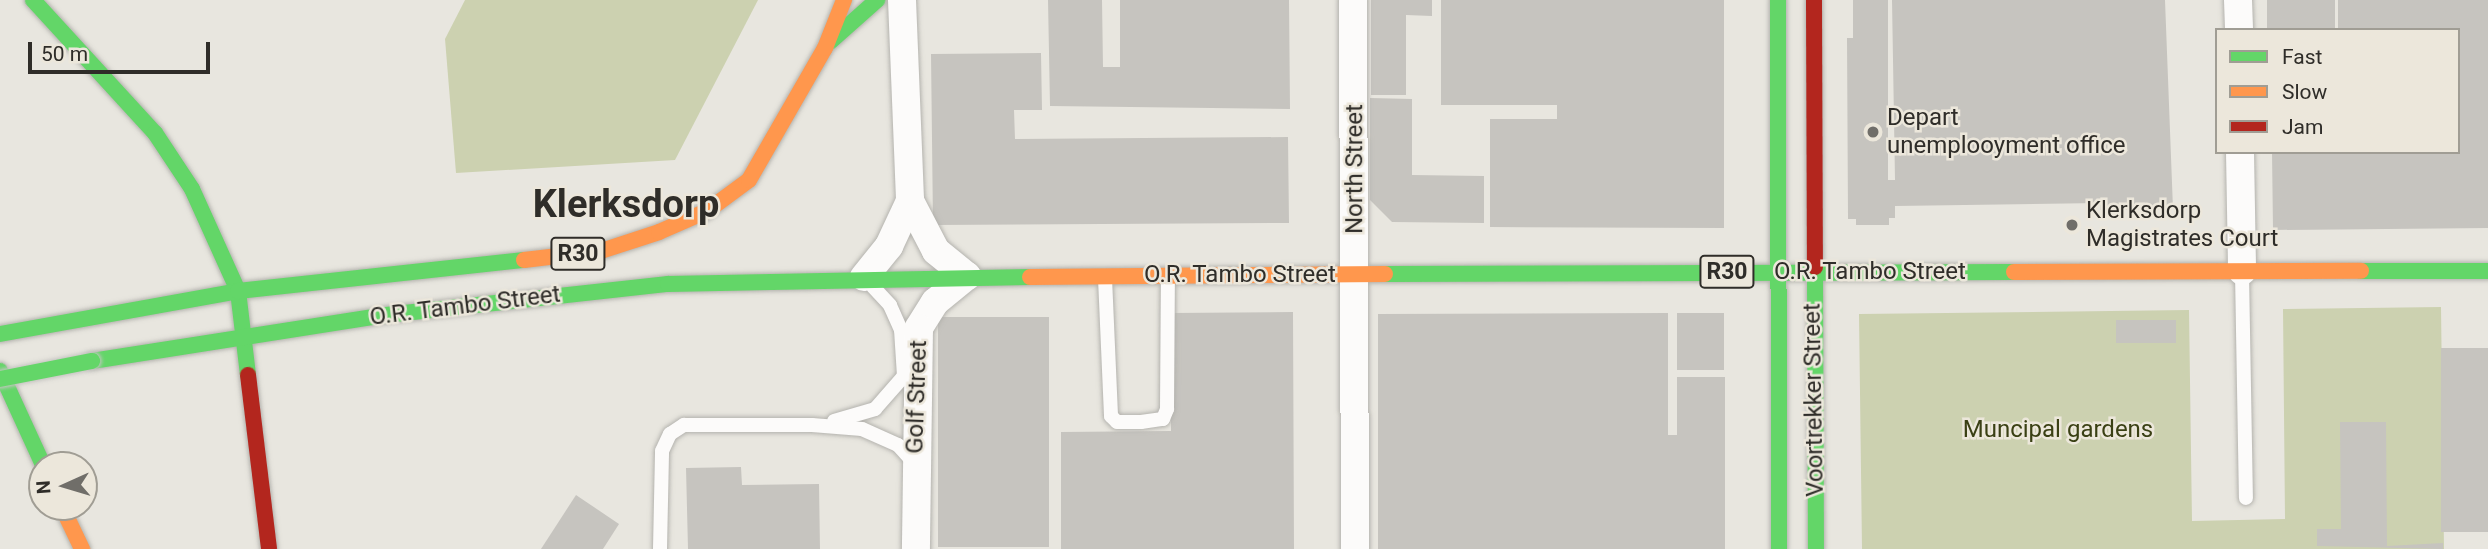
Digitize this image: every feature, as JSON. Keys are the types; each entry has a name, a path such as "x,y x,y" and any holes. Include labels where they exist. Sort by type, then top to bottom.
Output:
{"main road":[{"path":"33,0 155,133 192,189 238,291 269,549"},
{"path":"825,48 844,0"},
{"name":"R30","path":"825,48 877,0"},
{"name":"Voortrekker Street","path":"1778,0 1779,549"},
{"name":"Voortrekker Street","path":"1814,0 1816,549"},
{"name":"O.R. Tambo Street","path":"0,334 238,291 601,251 659,232 707,211 749,180 825,48"},
{"name":"O.R. Tambo Street","path":"0,379 92,360 245,336 605,289 967,276 2488,271"},
{"path":"0,371 37,451"},
{"path":"69,521 82,549"}],"street":[{"path":"902,0 910,201 936,251 967,276"},
{"name":"North Street","path":"1353,0 1355,549"},
{"path":"2238,0 2239,28"},
{"path":"2240,154 2242,271"},
{"path":"864,278 889,246 910,201"},
{"name":"Golf Street","path":"916,549 915,464 919,328 935,302 967,276"}],"lane":[{"path":"2242,271 2246,498"},
{"path":"1104,275 1111,416 1117,422 1166,415 1168,275"},
{"path":"812,425 856,418 875,409 904,376 901,330 890,305 864,278"},
{"path":"660,549 662,451 675,429 698,424 812,425 881,436 915,464"}],"green space":[{"path":"465,0 758,0 675,160 456,173 445,39"},
{"name":"Muncipal gardens","path":"2441,307 2444,549 1862,549 1859,314 2189,310 2192,521 2285,519 2283,309"}],"building":[{"path":"1048,0 1102,0 1103,67 1120,67 1120,0 1289,0 1290,109 1050,106"},
{"path":"1371,0 1432,0 1432,16 1406,15 1406,95 1371,95"},
{"path":"1441,0 1724,0 1724,228 1490,227 1490,119 1557,119 1557,105 1441,105"},
{"path":"1853,0 1888,0 1888,180 1895,180 1892,0 2165,0 2173,209 2100,210 2100,203 1895,206 1895,218 1889,218 1889,225 1856,225 1856,219 1848,219 1847,38 1853,38"},
{"path":"2267,0 2335,0 2335,28 2267,28"},
{"path":"2338,0 2488,0 2488,228 2273,230 2272,154 2460,154 2460,28 2338,28"},
{"path":"1041,53 1042,110 1014,110 1015,139 1288,137 1289,223 933,225 931,54"},
{"path":"1370,98 1412,99 1412,175 1484,176 1484,223 1392,222 1370,200"},
{"path":"1293,312 1294,549 1061,549 1061,432 1171,431 1171,313"},
{"path":"1668,313 1668,435 1677,435 1677,377 1725,377 1725,549 1378,549 1378,314"},
{"path":"1677,313 1724,313 1724,370 1677,370"},
{"path":"938,317 1049,317 1049,547 938,547"},
{"path":"2116,320 2176,320 2176,343 2116,343"},
{"path":"2441,348 2488,348 2488,532 2441,532"},
{"path":"2340,422 2386,422 2387,546 2443,543 2443,549 2317,546 2317,529 2341,529"},
{"path":"741,467 742,485 819,484 820,549 688,549 686,468"},
{"path":"576,495 619,524 603,549 541,549"}],"traffic: fast":[{"path":"33,0 155,133 192,189 238,291 248,375"},
{"path":"831,41 877,0"},
{"path":"1778,0 1779,549"},
{"path":"0,334 238,291 524,260"},
{"path":"1815,267 1816,549"},
{"path":"2361,271 2488,271"},
{"path":"1385,274 2014,272"},
{"path":"92,361 386,315 668,284 1030,277"},
{"path":"0,379 92,361"},
{"path":"0,371 37,451"}],"traffic: slow":[{"path":"524,260 601,251 659,232 707,211 749,180 825,48 844,0"},
{"path":"2014,272 2361,271"},
{"path":"1030,277 1385,274"},
{"path":"69,521 82,549"}],"traffic: jam":[{"path":"1814,0 1815,267"},
{"path":"248,375 269,549"}],"place":[{"name":"Depart unemplooyment office","path":"1873,132"},
{"name":"Klerksdorp Magistrates Court","path":"2072,225"}],"district":[{"name":"Klerksdorp","path":"626,205"}]}
